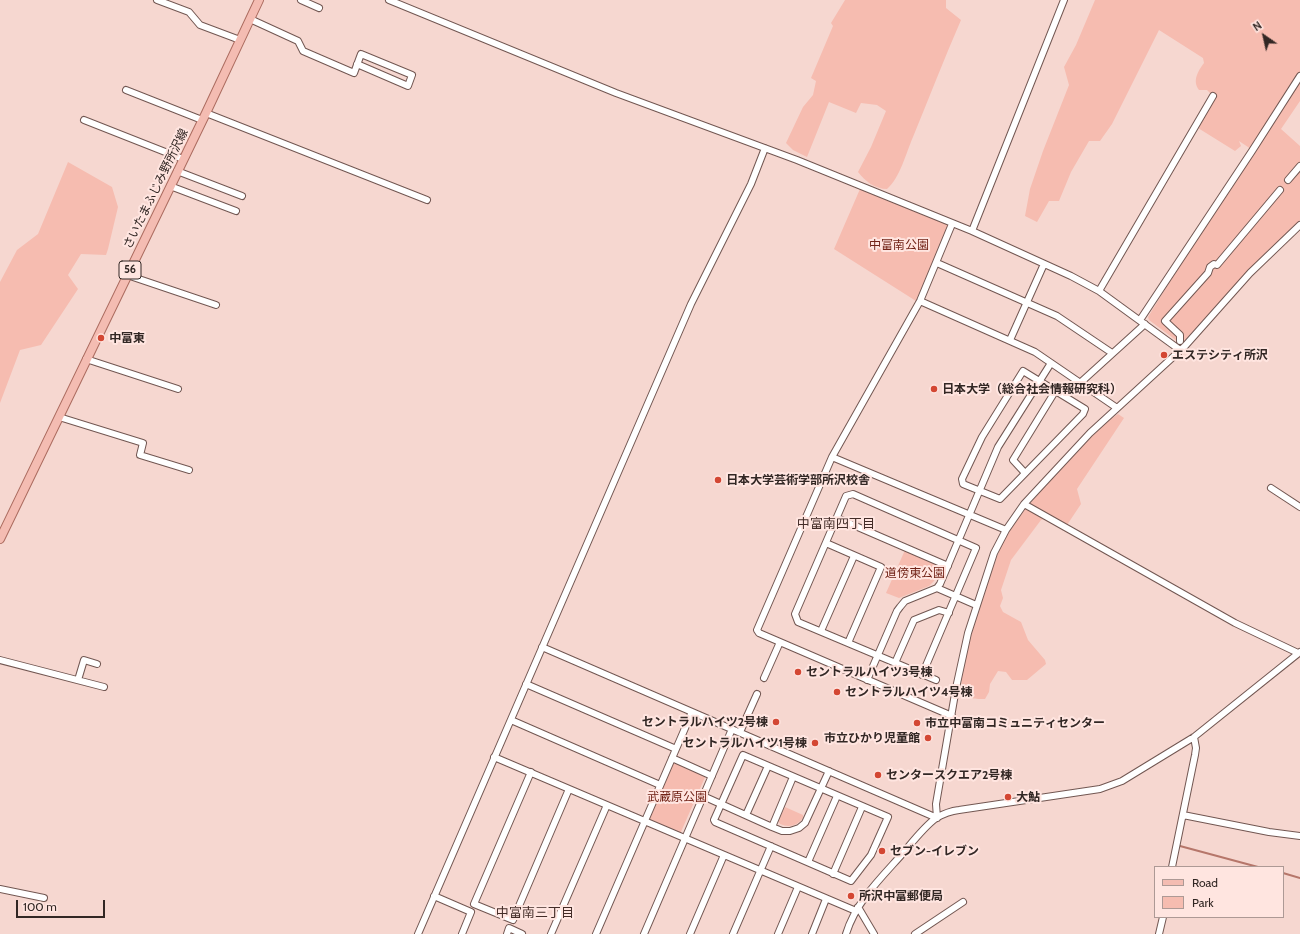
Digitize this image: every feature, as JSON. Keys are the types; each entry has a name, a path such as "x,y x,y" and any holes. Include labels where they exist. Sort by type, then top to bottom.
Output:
{"main road":[{"name":"さいたまふじみ野所沢線","path":"0,539 259,0"}],"street":[{"path":"157,0 189,12 200,25 240,40"},
{"path":"301,0 319,8"},
{"path":"389,0 616,93 765,148 972,231 1071,276 1099,291 1180,350"},
{"path":"972,231 1064,0"},
{"path":"250,19 298,42 303,51 354,73 357,64 361,54 412,75 408,86 357,64"},
{"path":"1080,383 1143,322 1300,76"},
{"path":"126,90 204,117 427,200"},
{"path":"1099,291 1213,96"},
{"path":"84,120 183,160"},
{"path":"418,934 691,304 751,184 765,148"},
{"path":"1288,180 1300,166"},
{"path":"177,171 242,196"},
{"path":"170,186 236,211"},
{"path":"1180,341 1180,335 1165,321 1208,273 1210,267 1214,264 1217,266 1280,190"},
{"path":"952,224 920,301 832,457 757,630 759,633 952,716"},
{"path":"937,818 936,804 961,660 976,605 994,553 1006,530 1024,504 1090,433 1180,350 1255,267 1300,225"},
{"path":"937,263 1057,316 1112,353"},
{"path":"1010,340 1044,264"},
{"path":"127,275 216,306"},
{"path":"920,301 1034,352 1117,408"},
{"path":"86,359 178,389"},
{"path":"867,680 900,606 905,602 937,588 940,584 998,447 1051,363"},
{"path":"1023,371 1040,380 1085,409 1083,414 1000,499 963,484 962,479 982,437 1023,371"},
{"path":"1025,473 1013,460 1056,390"},
{"path":"59,417 143,443 140,455 189,470"},
{"path":"832,457 1006,530"},
{"path":"1271,488 1300,507"},
{"path":"922,674 976,548 852,494 846,496 795,614 798,622 936,680"},
{"path":"846,934 857,909 872,888 925,828 937,818 949,812 959,810 1086,792 1105,788 1122,781 1194,737 1299,652 1234,623 1024,504"},
{"path":"837,518 948,566"},
{"path":"826,543 881,567 848,643"},
{"path":"821,631 854,556"},
{"path":"937,588 976,605"},
{"path":"895,663 914,620 940,610 949,613"},
{"path":"764,678 780,642"},
{"path":"542,647 937,818"},
{"path":"0,660 104,687"},
{"path":"78,680 84,660 97,664"},
{"path":"526,684 676,749"},
{"path":"740,732 757,694"},
{"path":"596,934 692,712"},
{"path":"510,720 660,784"},
{"path":"644,934 732,729"},
{"path":"1172,866 1196,748 1194,737"},
{"path":"743,755 793,777 888,817 871,855 851,881 715,822 714,820 743,755"},
{"path":"494,757 826,899 857,909 874,934"},
{"path":"672,758 712,776"},
{"path":"746,815 768,766"},
{"path":"704,796 772,827 782,831 790,831 803,826 808,820 829,771"},
{"path":"531,772 474,904 513,920 569,789"},
{"path":"772,827 793,777"},
{"path":"808,862 837,796"},
{"path":"551,934 607,805"},
{"path":"833,874 862,807"},
{"path":"1183,815 1269,832 1300,836"},
{"path":"733,934 771,846"},
{"path":"690,934 724,855"},
{"path":"778,934 798,887"},
{"path":"0,889 44,898"},
{"path":"434,896 471,912 462,934"},
{"path":"812,934 826,899"},
{"path":"915,934 963,902"},
{"path":"1159,934 1162,918"},
{"path":"507,934 509,928 522,934"}],"green space":[{"path":"845,0 946,0 946,8 961,20 902,165 896,178 887,189 878,188 871,184 858,172 871,147 886,111 877,105 861,103 856,113 829,102 807,157 793,150 786,143 803,107 813,95 816,81 811,78 833,26 831,23"},
{"path":"1095,0 1300,0 1300,101 1281,129 1300,146 1300,220 1262,256 1184,341 1177,341 1149,320 1148,317 1254,151 1239,141 1241,146 1235,151 1198,128 1215,98 1207,90 1199,90 1197,87 1196,80 1204,63 1203,58 1159,30 1112,124 1100,141 1089,141 1071,172 1059,201 1049,201 1037,222 1025,216 1030,189 1069,85 1064,67 1076,45"},
{"path":"68,162 112,187 118,207 108,249 106,255 81,254 68,275 78,289 41,345 20,350 0,403 0,282 17,250 38,234"},
{"name":"中富南公園","path":"860,189 948,224 949,227 916,301 834,249"},
{"path":"1118,414 1124,418 1077,489 1081,504 1067,525 1051,516 1041,520 1011,560 1001,590 1003,598 1000,606 1003,612 1021,622 1028,640 1045,660 1046,664 1027,680 1012,680 1006,672 998,671 990,684 989,692 985,699 971,698 961,688 968,644 976,616 1003,542 1009,531 1042,490 1092,436"},
{"name":"道傍東公園","path":"905,550 942,566 934,581 929,586 899,598 886,593"},
{"name":"武蔵原公園","path":"675,762 706,775 680,834 648,819 673,763"},
{"path":"785,807 803,815 803,818 793,826 780,824 778,821"}],"waterway":[{"path":"1180,846 1254,866"},
{"path":"1284,873 1300,878"}],"place":[{"name":"中富東","path":"101,338"},
{"name":"エステシティ所沢","path":"1164,355"},
{"name":"日本大学（総合社会情報研究科）","path":"934,389"},
{"name":"日本大学芸術学部所沢校舎","path":"718,480"},
{"name":"セントラルハイツ3号棟","path":"798,672"},
{"name":"セントラルハイツ4号棟","path":"837,692"},
{"name":"セントラルハイツ2号棟","path":"776,722"},
{"name":"市立中富南コミュニティセンター","path":"917,723"},
{"name":"市立ひかり児童館","path":"928,738"},
{"name":"セントラルハイツ1号棟","path":"815,743"},
{"name":"センタースクエア2号棟","path":"878,775"},
{"name":"大鮎","path":"1008,797"},
{"name":"セブン-イレブン","path":"882,851"},
{"name":"所沢中富郵便局","path":"851,896"}],"district":[{"name":"中富南四丁目","path":"836,524"},
{"name":"中富南三丁目","path":"535,913"}]}
